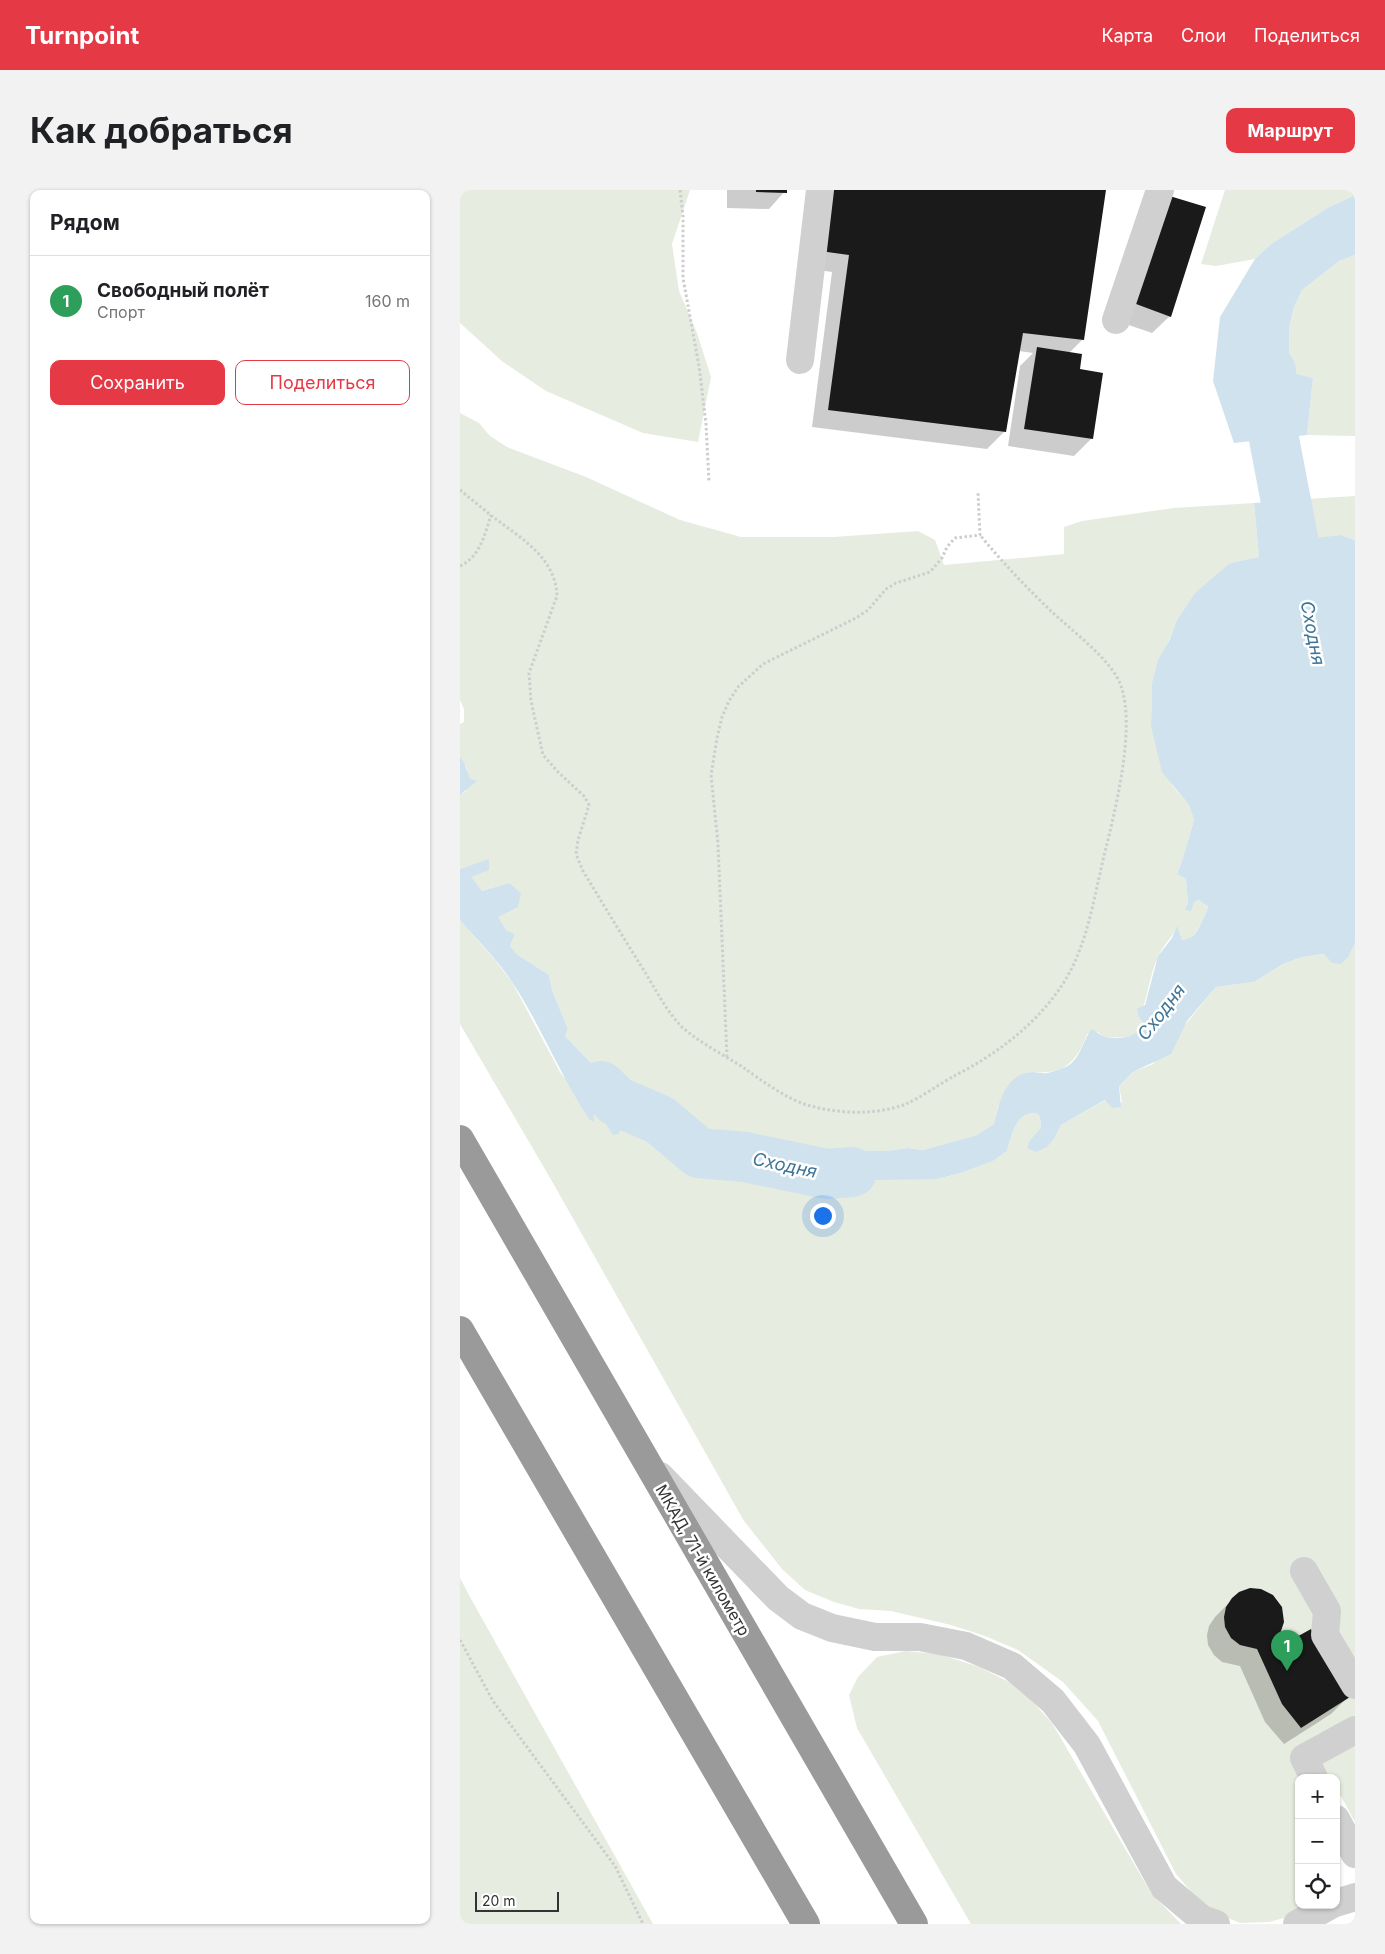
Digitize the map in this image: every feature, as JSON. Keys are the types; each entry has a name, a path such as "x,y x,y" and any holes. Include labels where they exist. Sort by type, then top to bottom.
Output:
{"highway":[{"name":"МКАД, 71-й километр","path":"460,1140 914,1924"},
{"path":"460,1330 806,1924"}],"lane":[{"path":"800,360 820,190"},
{"path":"1116,320 1160,190"},
{"path":"643,1458 778,1598 802,1616 832,1628 875,1637 920,1637 966,1646 1012,1666 1053,1701 1087,1745 1164,1887 1202,1919 1216,1924"},
{"path":"1304,1571 1327,1611 1325,1635 1355,1685"},
{"path":"1312,1774 1304,1758 1355,1730"},
{"path":"1340,1826 1355,1854"},
{"path":"1340,1902 1355,1897"},
{"path":"1297,1924 1324,1909"}],"path":[{"path":"680,190 683,216 682,278 699,366 706,424 708,482"},
{"path":"460,490 528,543 552,572 557,588 557,596 529,673 531,701 543,755 584,796 589,805 578,840 576,854 583,871 657,992 679,1024 690,1034 801,1103 837,1112 873,1112 907,1104 935,1086 982,1062 1020,1032 1049,1003 1066,978 1080,950 1106,848 1124,757 1126,718 1122,687 1113,669 1002,562 980,535 978,492"},
{"path":"460,566 466,564 480,548 491,515"},
{"path":"726,1057 718,844 711,775 716,738 729,701 738,687 763,664 856,618 868,610 886,589 896,583 930,572 955,538 980,535"},
{"path":"460,1640 493,1701 614,1866 642,1924"}],"shaded area":[{"path":"460,190 690,190 672,244 679,291 697,333 711,377 698,442 643,433 546,391 503,362 460,323"},
{"path":"1225,190 1355,190 1355,195 1329,207 1271,244 1255,259 1216,266 1201,264"},
{"path":"1355,255 1355,436 1307,435 1313,378 1290,372 1289,328 1294,307 1302,290 1339,261"},
{"path":"460,413 479,423 490,436 507,447 586,477 680,520 741,537 834,537 918,531 935,540 944,565 1064,554 1064,527 1082,521 1174,508 1254,503 1259,557 1230,563 1176,622 1152,683 1151,726 1172,785 1189,805 1194,820 1177,874 1186,879 1188,904 1199,900 1208,905 1205,915 1193,936 1182,940 1177,927 1160,953 1152,972 1139,1018 1143,1022 1141,1028 1133,1035 1127,1037 1104,1037 1098,1032 1087,1034 1078,1053 1067,1065 1051,1072 1030,1072 998,1106 994,1124 977,1135 923,1150 907,1148 886,1151 848,1150 840,1188 875,1179 937,1179 961,1173 993,1161 1007,1151 1013,1131 1020,1119 1031,1113 1038,1114 1041,1129 1030,1140 1055,1137 1061,1125 1106,1100 1112,1108 1122,1102 1119,1086 1133,1072 1153,1064 1216,987 1254,982 1283,964 1302,957 1325,954 1349,956 1355,943 1355,1822 1340,1796 1340,1774 1295,1774 1295,1909 1302,1909 1295,1915 1269,1922 1240,1923 1206,1909 1176,1874 1098,1721 1063,1682 1018,1650 985,1636 951,1625 891,1611 859,1609 834,1602 805,1590 782,1569 744,1521 553,1183 460,1024 460,920 512,982 560,1072 593,1114 593,1110 596,1108 606,1122 630,1134 646,1124 641,1099 610,1083 565,1036 568,1029 552,990 549,975 518,955 510,946 515,934 506,930 497,917 509,883 482,891 470,877 472,865 460,869 460,795 466,791 468,778 467,769 460,757 460,724 464,722 464,709 460,700"},
{"path":"1355,496 1355,540 1340,535 1310,540 1306,499"},
{"path":"460,1578 470,1597 653,1924 460,1924"},
{"path":"906,1651 939,1654 979,1667 1019,1687 1052,1723 1151,1893 1181,1924 971,1924 857,1728 849,1695 858,1677 877,1657"}],"water":[{"path":"1355,195 1355,255 1339,261 1302,290 1294,307 1289,328 1290,372 1313,378 1307,435 1234,443 1213,381 1220,317 1255,259 1271,244 1329,207"},
{"path":"1306,499 1310,539 1340,535 1355,540 1355,943 1349,956 1341,964 1332,963 1324,954 1302,957 1283,964 1254,982 1216,987 1187,1021 1171,1054 1133,1072 1119,1086 1121,1107 1112,1108 1105,1100 1061,1125 1047,1147 1036,1152 1027,1148 1030,1140 1041,1128 1038,1114 1031,1113 1020,1119 1016,1125 1007,1151 993,1161 961,1173 937,1179 875,1180 840,1188 787,1184 782,1167 798,1154 848,1150 886,1151 907,1148 923,1150 977,1135 994,1124 1001,1099 1009,1084 1015,1078 1032,1072 1049,1072 1069,1065 1079,1053 1092,1029 1104,1036 1122,1038 1133,1035 1141,1027 1143,1022 1139,1018 1137,1009 1145,1005 1158,956 1172,938 1177,926 1182,940 1193,936 1208,906 1199,900 1194,902 1191,911 1185,910 1188,904 1186,879 1177,874 1194,820 1189,805 1162,772 1151,726 1152,683 1158,660 1169,641 1176,622 1195,593 1230,563 1259,557 1254,503"},
{"path":"460,757 464,762 470,779 477,781 460,795"},
{"path":"489,859 489,870 471,877 482,891 509,883 521,893 518,907 498,917 506,930 515,934 510,946 518,955 549,975 552,990 568,1029 565,1036 610,1083 641,1099 660,1120 647,1124 648,1130 643,1138 621,1129 618,1134 613,1135 596,1108 593,1110 594,1122 589,1119 512,982 460,920 460,869"}],"building":[{"path":"756,190 787,190 787,193 756,192"},
{"path":"828,190 1106,190 1084,340 1023,333 1006,432 828,410 849,255 820,251"},
{"path":"1163,194 1206,207 1171,317 1128,301"},
{"path":"1037,347 1082,354 1080,369 1103,373 1093,439 1024,429"},
{"path":"1250,1588 1261,1589 1273,1595 1282,1607 1284,1622 1280,1634 1273,1642 1275,1649 1311,1629 1350,1697 1301,1728 1282,1704 1257,1649 1240,1645 1231,1638 1225,1627 1226,1607 1239,1592"}],"waterway":[{"name":"Сходня","path":"1271,371 1274,439 1299,569"},
{"name":"Сходня","path":"601,1086 616,1101 660,1120 699,1153 745,1157 827,1174 852,1172"}],"place":[{"name":"Свободный полёт","path":"1287,1671"}]}
